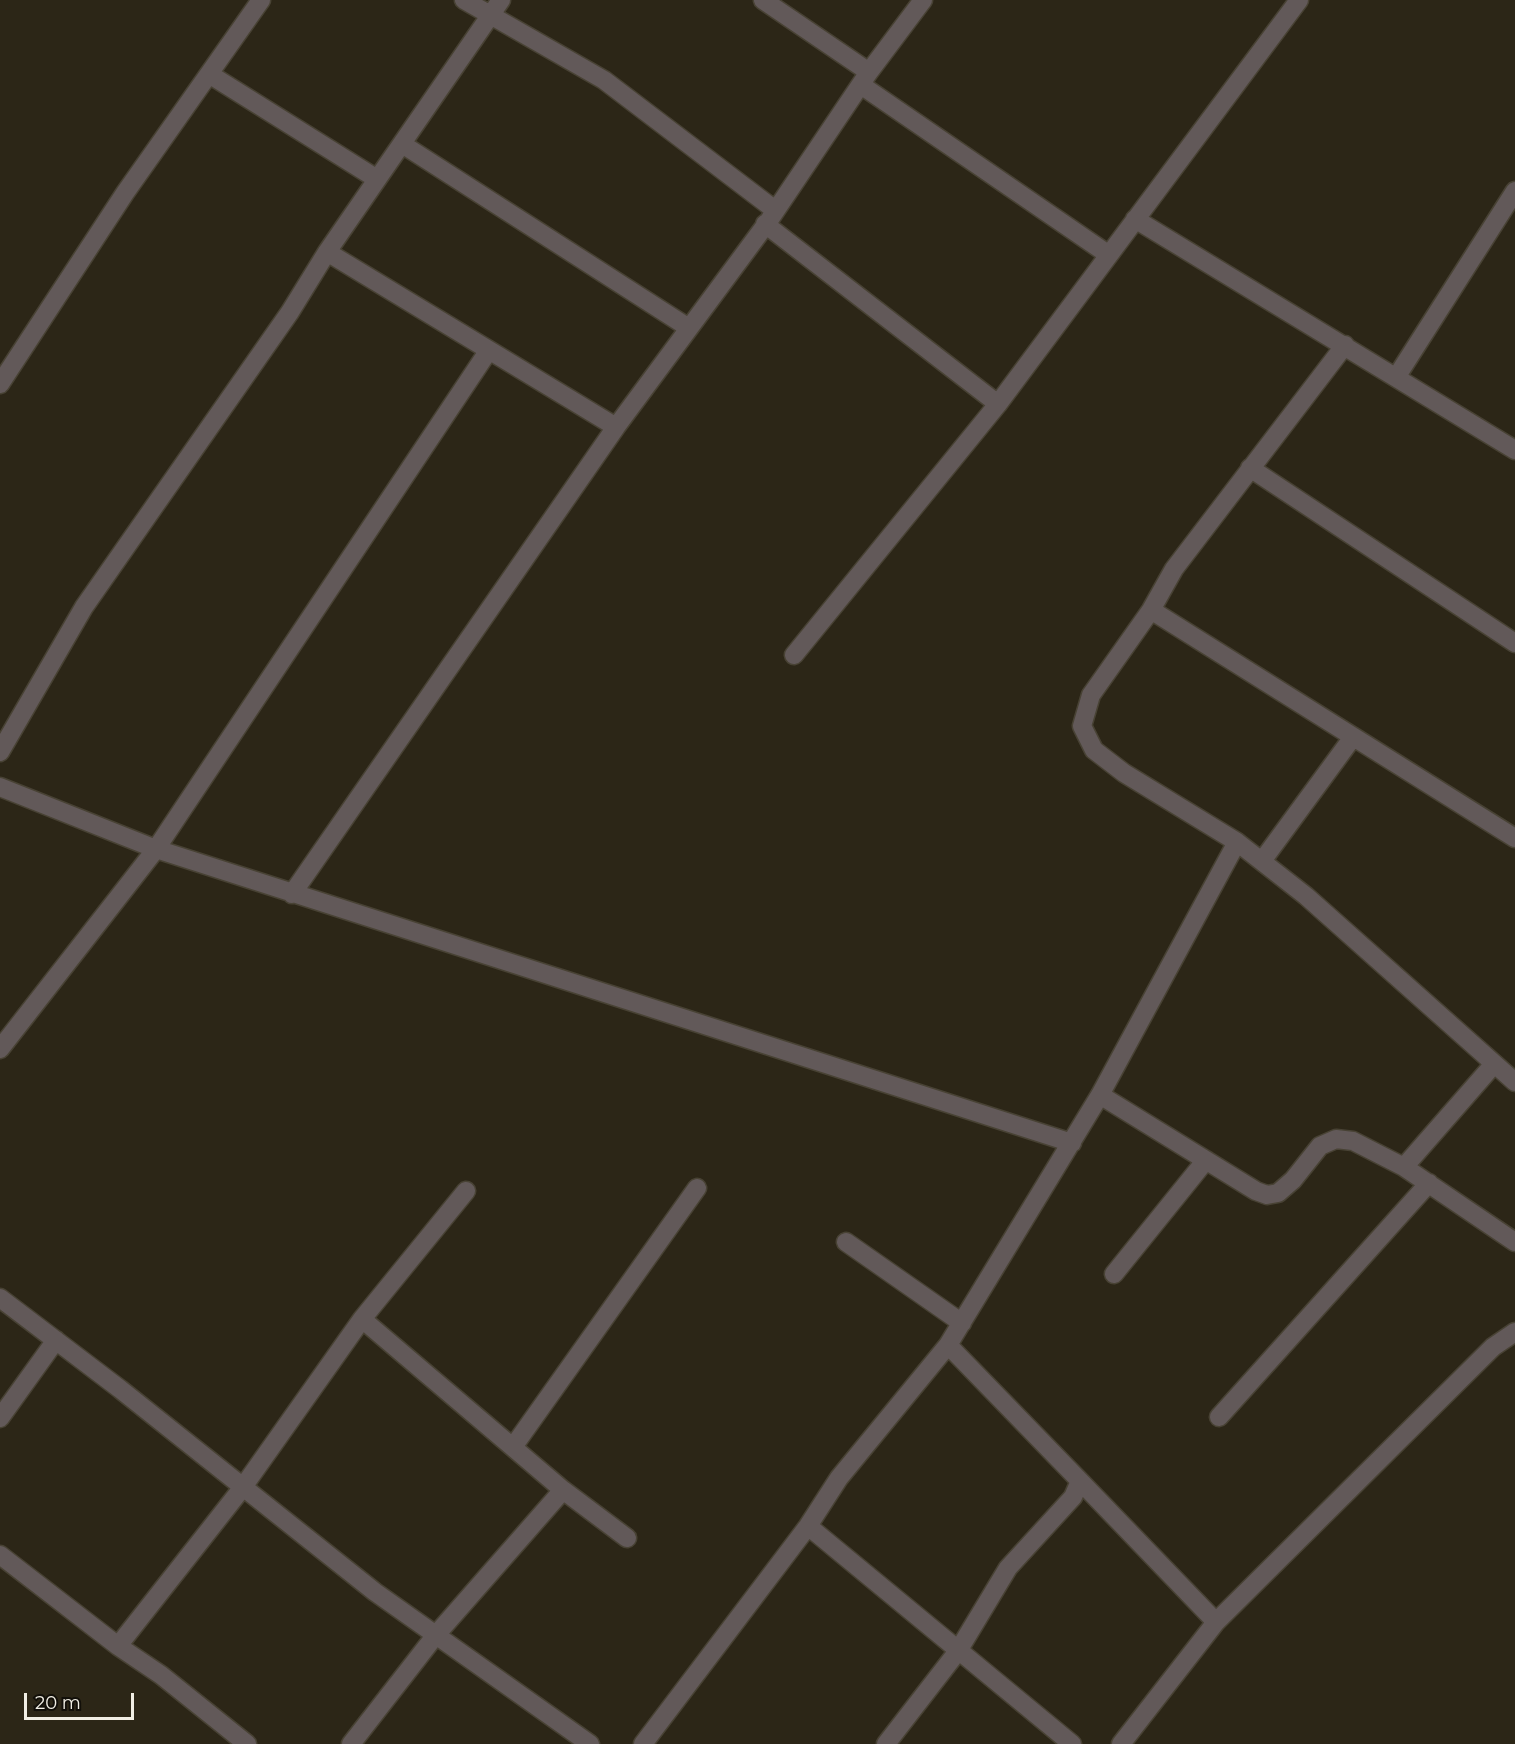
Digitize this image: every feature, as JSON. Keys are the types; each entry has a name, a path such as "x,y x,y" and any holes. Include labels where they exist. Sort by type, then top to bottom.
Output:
{"street":[{"path":"0,384 125,193 261,0"},
{"path":"464,0 604,80 998,404"},
{"path":"0,752 84,607 290,312 327,252 501,0"},
{"path":"763,0 865,78 1109,255"},
{"path":"292,894 616,427 770,217 865,78 922,0"},
{"path":"794,655 998,404 1299,0"},
{"path":"209,74 377,179"},
{"path":"402,144 689,328"},
{"path":"1397,376 1515,191"},
{"path":"1135,219 1397,376 1515,450"},
{"path":"327,252 616,427"},
{"path":"1345,345 1174,569 1151,610 1090,694 1082,726 1095,750 1124,773 1237,842 1306,896 1515,1082"},
{"path":"0,1048 156,849 489,350"},
{"path":"1250,468 1515,643"},
{"path":"1151,610 1515,838"},
{"path":"1262,861 1353,737"},
{"path":"0,786 156,849 1072,1143"},
{"path":"643,1744 808,1526 839,1478 948,1345 1100,1095 1237,842"},
{"path":"1404,1167 1494,1064"},
{"path":"1100,1095 1256,1191 1268,1195 1278,1193 1293,1180 1320,1146 1336,1139 1353,1141 1404,1167 1515,1242"},
{"path":"1114,1274 1206,1160"},
{"path":"1220,1417 1429,1183"},
{"path":"513,1447 697,1188"},
{"path":"118,1646 243,1487 362,1319 466,1191"},
{"path":"846,1242 962,1323"},
{"path":"0,1298 435,1636 590,1744"},
{"path":"362,1319 563,1490 627,1538"},
{"path":"1120,1744 1216,1622 1493,1347 1515,1332"},
{"path":"0,1418 56,1341"},
{"path":"948,1345 1216,1622"},
{"path":"886,1744 958,1651 1008,1568 1073,1497 1080,1481"},
{"path":"351,1744 435,1636 563,1490"},
{"path":"808,1526 1072,1744"},
{"path":"0,1555 118,1646 160,1675 247,1744"}]}
